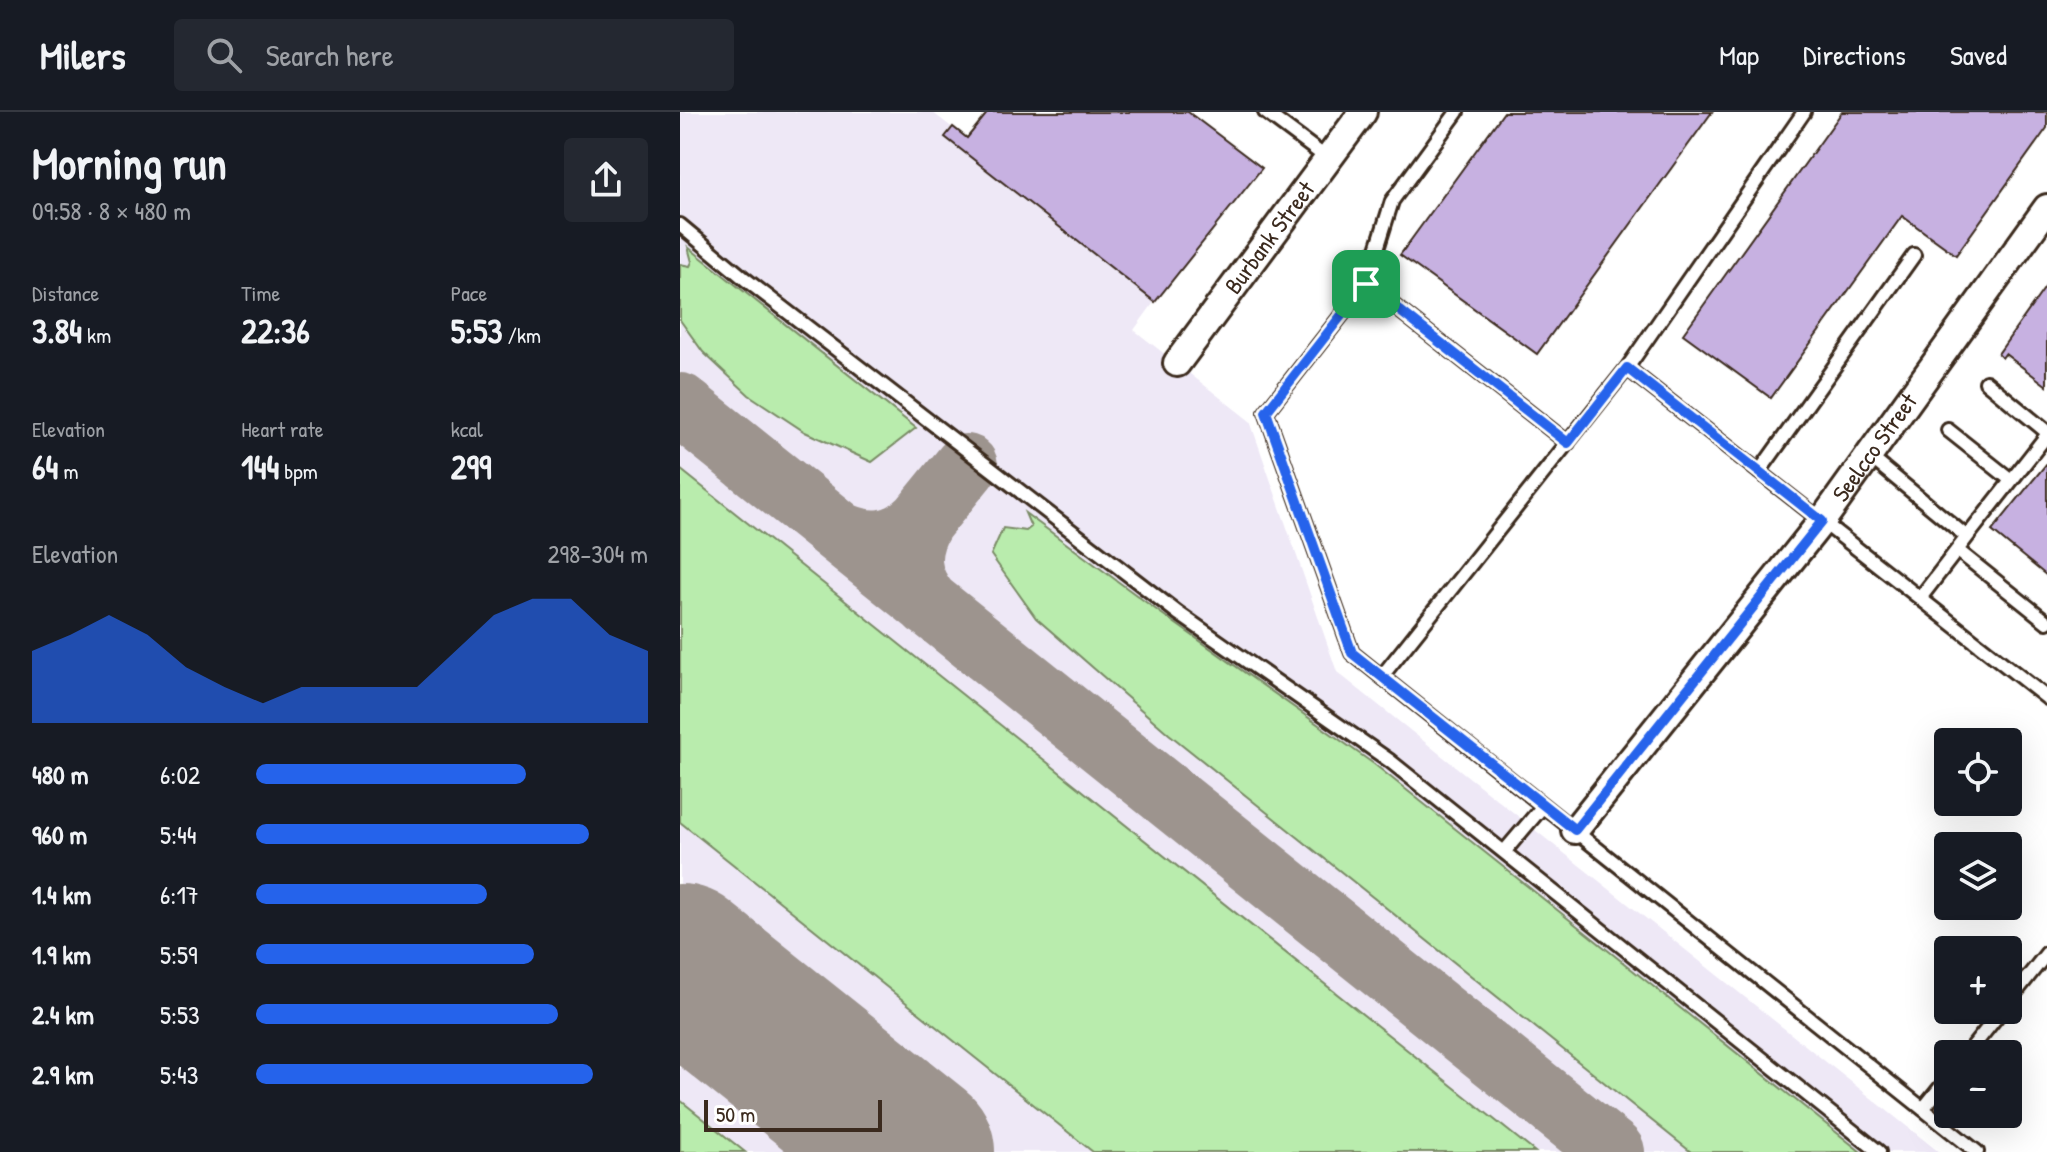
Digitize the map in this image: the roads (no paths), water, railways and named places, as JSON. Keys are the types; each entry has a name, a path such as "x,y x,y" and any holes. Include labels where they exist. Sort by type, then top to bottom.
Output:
{"street":[{"name":"Burbank Street","path":"1177,363 1363,112"},
{"name":"Seelcco Street","path":"1575,830 1822,521 2047,208"}],"lane":[{"path":"1265,112 1328,159"},
{"path":"1457,112 1392,201 1366,284 1266,412 1352,653 1977,1152"},
{"path":"1382,676 1627,368 1804,112"},
{"path":"680,225 745,279 1178,613 1390,761 1879,1152"},
{"path":"1759,472 1914,255"},
{"path":"1366,284 1568,443"},
{"path":"1627,368 2047,698"},
{"path":"1920,598 2047,434 1986,382"},
{"path":"1948,430 2011,480"},
{"path":"1869,456 1967,537"},
{"path":"1957,550 2047,622"},
{"path":"1504,852 1543,806"},
{"path":"2022,984 2047,953"},
{"path":"1978,1040 1991,1024"},
{"path":"1923,1109 1934,1095"}]}
